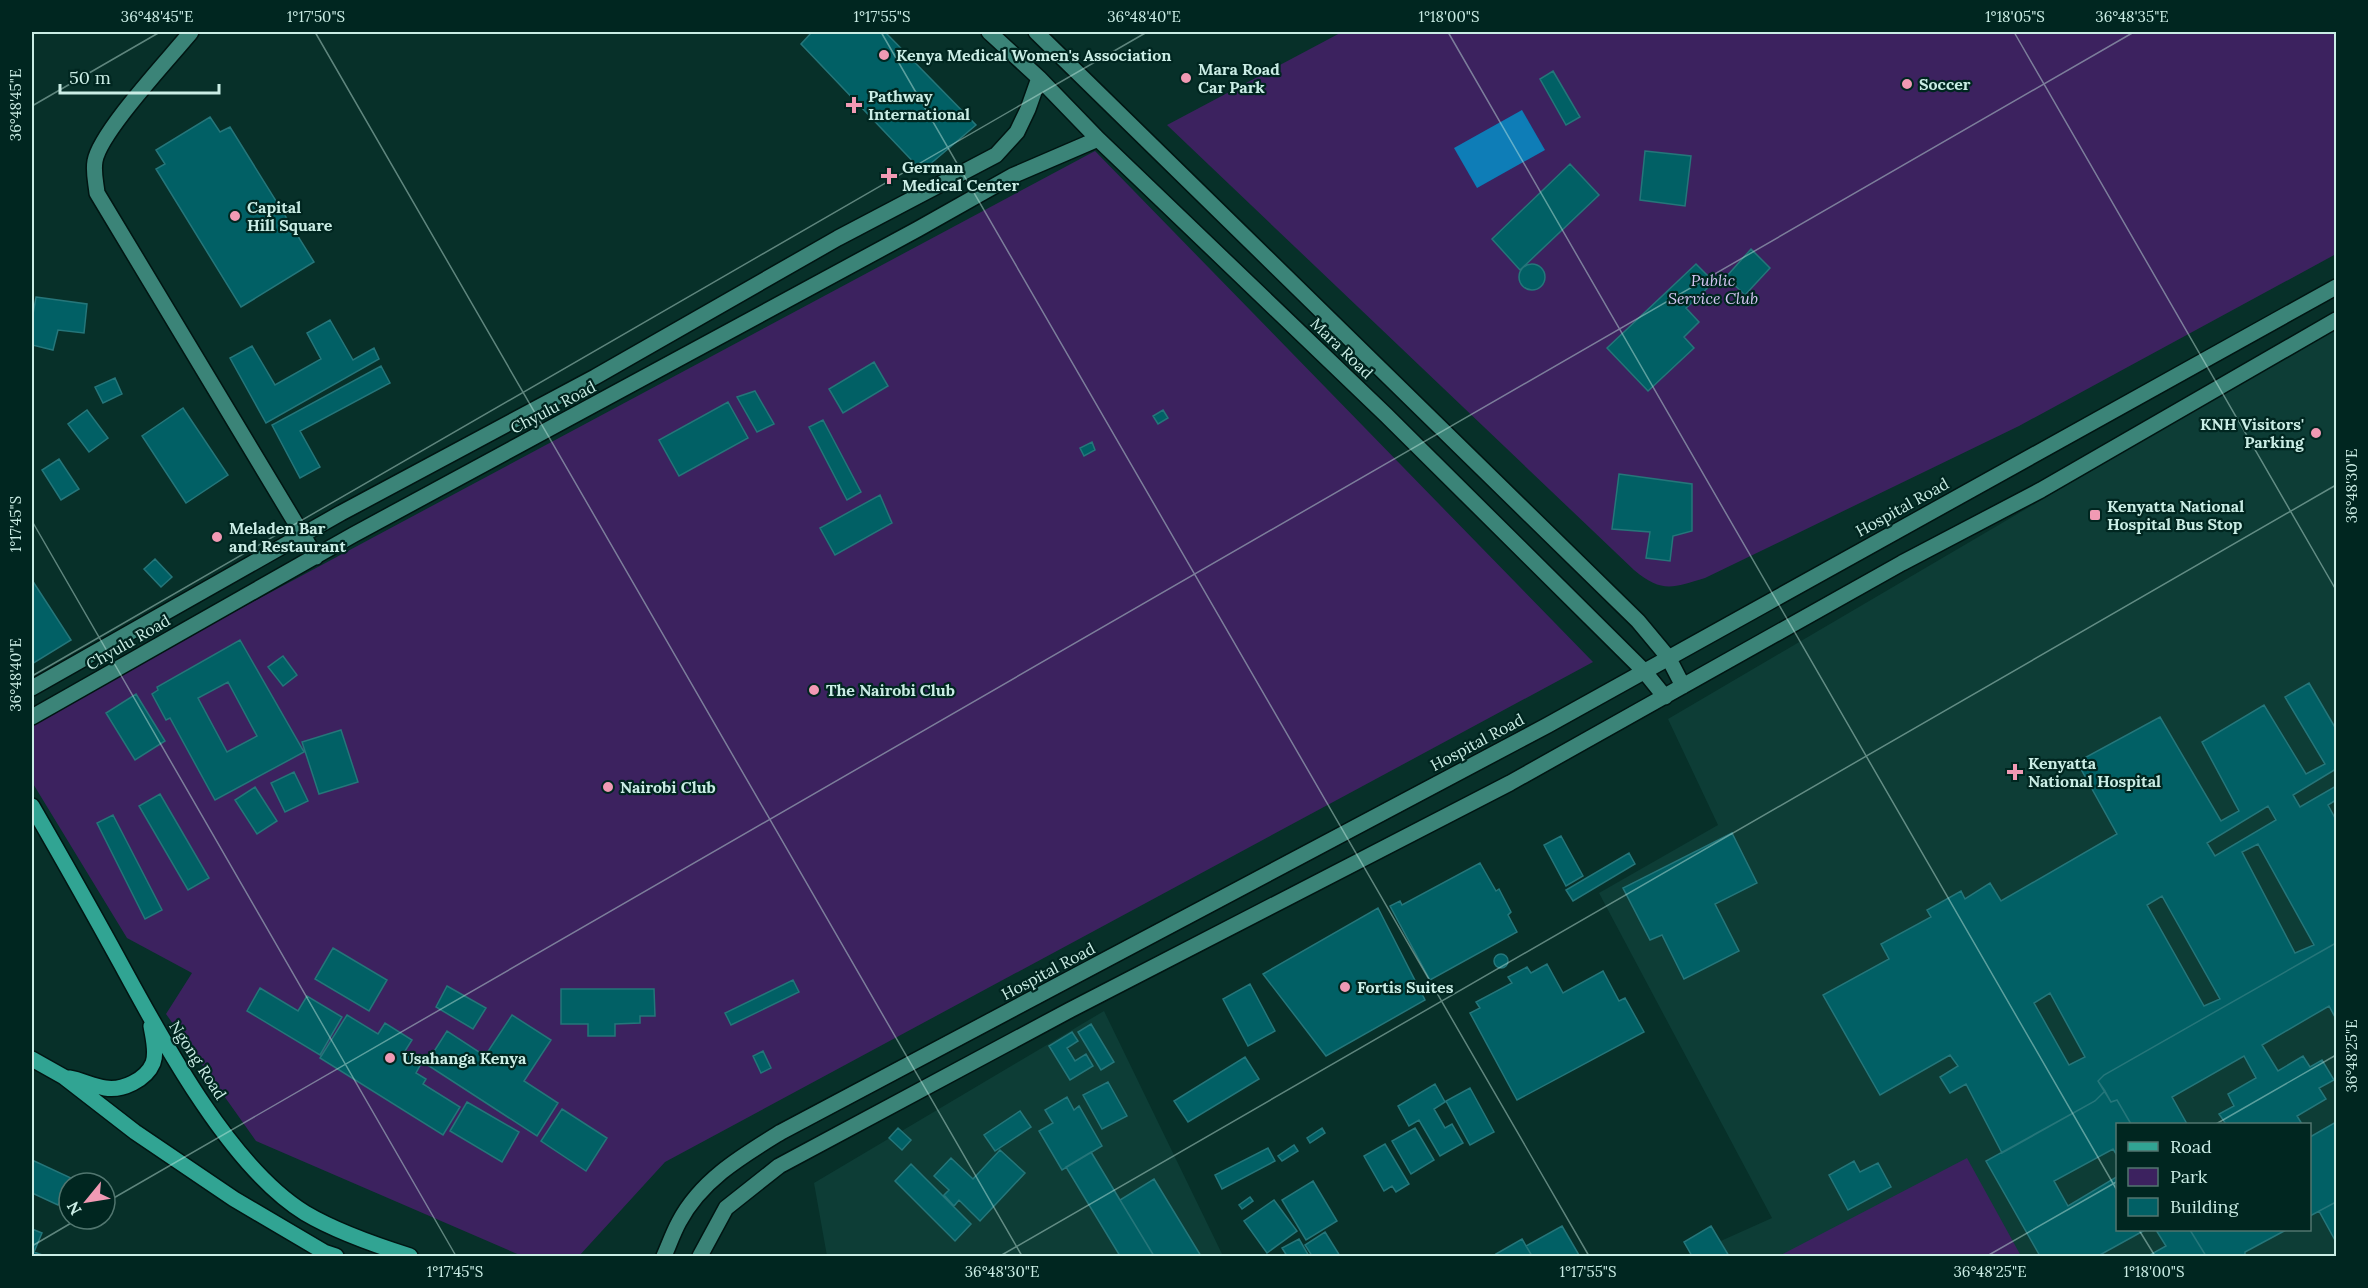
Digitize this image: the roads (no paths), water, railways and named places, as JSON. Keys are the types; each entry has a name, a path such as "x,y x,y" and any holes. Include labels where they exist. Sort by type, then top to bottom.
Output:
{"main road":[{"name":"Ngong Road","path":"32,806 150,1020 225,1134 275,1189 304,1213 347,1233 410,1257"},
{"path":"64,1077 105,1088 121,1087 139,1079 153,1063 155,1048 150,1020"},
{"path":"32,1059 64,1077 135,1132 224,1192 327,1255"}],"street":[{"path":"191,32 105,136 95,160 94,175 98,193 316,556"},
{"name":"Mara Road","path":"989,32 1386,415 1644,671 1665,697"},
{"name":"Mara Road","path":"1036,32 1638,621 1668,657 1683,686"},
{"name":"Chyulu Road","path":"32,688 303,536 595,377 838,238 996,155 1017,132 1039,78"},
{"name":"Chyulu Road","path":"32,717 316,556 1012,176 1098,139"},
{"name":"Hospital Road","path":"664,1257 678,1223 706,1185 724,1169 781,1132 1527,736 2337,287"},
{"path":"700,1257 726,1209 779,1166 1070,1010 1510,783 1902,563 2041,490 2337,320"}],"water":[{"path":"1522,110 1545,150 1477,188 1454,148"}],"place":[{"name":"Kenya Medical Women's Association","path":"884,55"},
{"name":"Mara Road Car Park","path":"1186,78"},
{"name":"Soccer","path":"1907,84"},
{"name":"Pathway International","path":"854,105"},
{"name":"German Medical Center","path":"889,176"},
{"name":"Capital Hill Square","path":"235,216"},
{"name":"KNH Visitors' Parking","path":"2316,433"},
{"name":"Kenyatta National Hospital Bus Stop","path":"2095,515"},
{"name":"Meladen Bar and Restaurant","path":"217,537"},
{"name":"The Nairobi Club","path":"814,690"},
{"name":"Kenyatta National Hospital","path":"2015,772"},
{"name":"Nairobi Club","path":"608,787"},
{"name":"Fortis Suites","path":"1345,987"},
{"name":"Usahanga Kenya","path":"390,1058"}],"park label":[{"name":"Public Service Club","path":"1713,289"}]}
